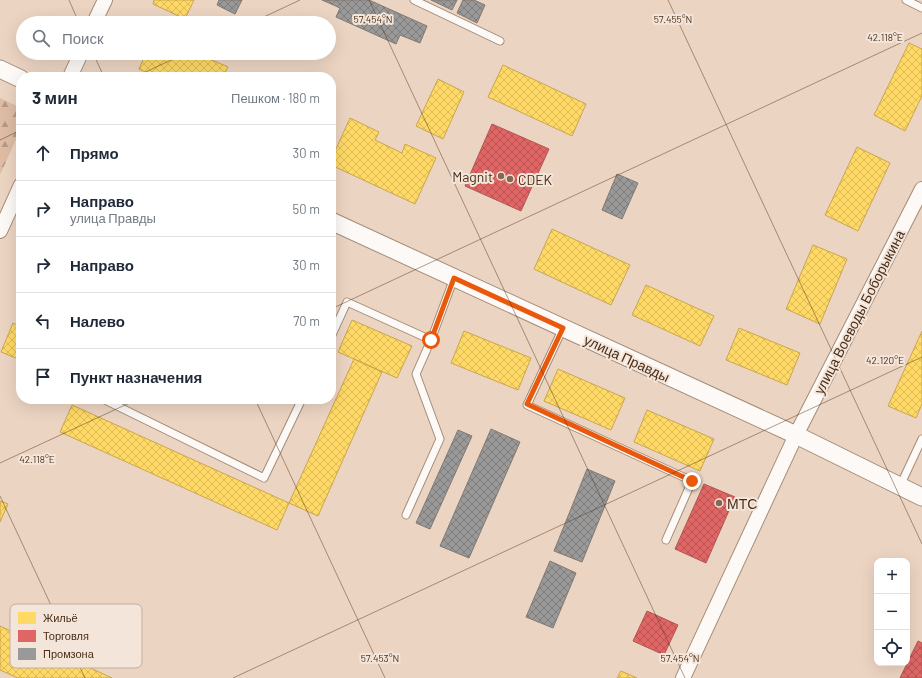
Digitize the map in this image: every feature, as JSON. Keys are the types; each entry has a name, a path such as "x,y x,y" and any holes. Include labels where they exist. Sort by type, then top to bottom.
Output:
{"street":[{"path":"97,16 105,0"},
{"path":"72,72 78,60"},
{"path":"0,70 16,77"},
{"name":"улица Воеводы Боборыкина","path":"683,678 796,435 922,189"},
{"path":"0,231 16,196"},
{"name":"улица Правды","path":"336,223 796,435 922,497"}],"lane":[{"path":"414,0 500,41"},
{"path":"906,0 922,8"},
{"path":"406,515 440,439 416,374 431,340 454,278"},
{"path":"336,326 347,302 431,340"},
{"path":"563,328 527,404 692,481 666,540"},
{"path":"113,404 264,478 300,404"},
{"path":"900,486 922,439"}],"green space":[{"path":"0,98 16,106 16,139 0,175"}],"building: Жильё":[{"path":"154,0 194,0 186,16 179,16 153,4"},
{"path":"909,43 922,49 922,96 905,131 874,115"},
{"path":"143,60 212,60 228,67 226,72 145,72 139,69"},
{"path":"503,65 586,104 572,136 488,97"},
{"path":"438,79 464,92 443,139 416,126"},
{"path":"350,118 379,132 375,140 402,153 405,144 436,158 415,204 336,167 336,149"},
{"path":"857,147 890,163 858,231 825,215"},
{"path":"552,229 630,265 611,305 534,269"},
{"path":"813,245 847,259 820,324 786,309"},
{"path":"646,285 714,316 700,346 632,315"},
{"path":"352,320 412,346 397,378 338,352"},
{"path":"13,323 16,324 16,358 1,352"},
{"path":"739,328 800,353 787,385 726,360"},
{"path":"464,331 531,358 518,390 451,363"},
{"path":"922,331 922,404 916,418 888,406"},
{"path":"354,359 382,372 318,516 289,503 334,404 336,404 336,399"},
{"path":"558,369 625,398 611,430 544,401"},
{"path":"72,405 289,503 277,530 60,432"},
{"path":"647,410 714,439 700,471 634,442"},
{"path":"0,501 8,504 0,522"},
{"path":"0,626 10,631 10,668 90,668 112,678 18,678 0,670"},
{"path":"621,671 637,678 617,678"}],"building: Торговля":[{"path":"492,124 549,149 521,211 465,186"},
{"path":"704,484 735,497 706,563 675,549"},
{"path":"647,611 678,625 664,655 633,641"},
{"path":"918,641 922,643 922,678 900,678 906,666 910,666 910,657"}],"building: Промзона":[{"path":"219,0 242,0 235,14 217,5"},
{"path":"322,0 369,0 427,26 420,43 400,35 396,44 336,17 340,8"},
{"path":"431,0 457,0 452,10"},
{"path":"463,0 474,0 485,5 477,23 457,13"},
{"path":"617,174 638,183 622,219 602,210"},
{"path":"491,429 520,442 469,558 440,546"},
{"path":"458,430 472,436 430,529 416,523"},
{"path":"587,469 615,481 582,562 554,551"},
{"path":"550,561 576,573 553,628 526,617"}],"place":[{"name":"Magnit","path":"501,176"},
{"name":"CDEK","path":"510,179"},
{"name":"МТС","path":"719,503"}],"route":[{"path":"431,340 454,278 563,328 527,404 692,481"}]}
